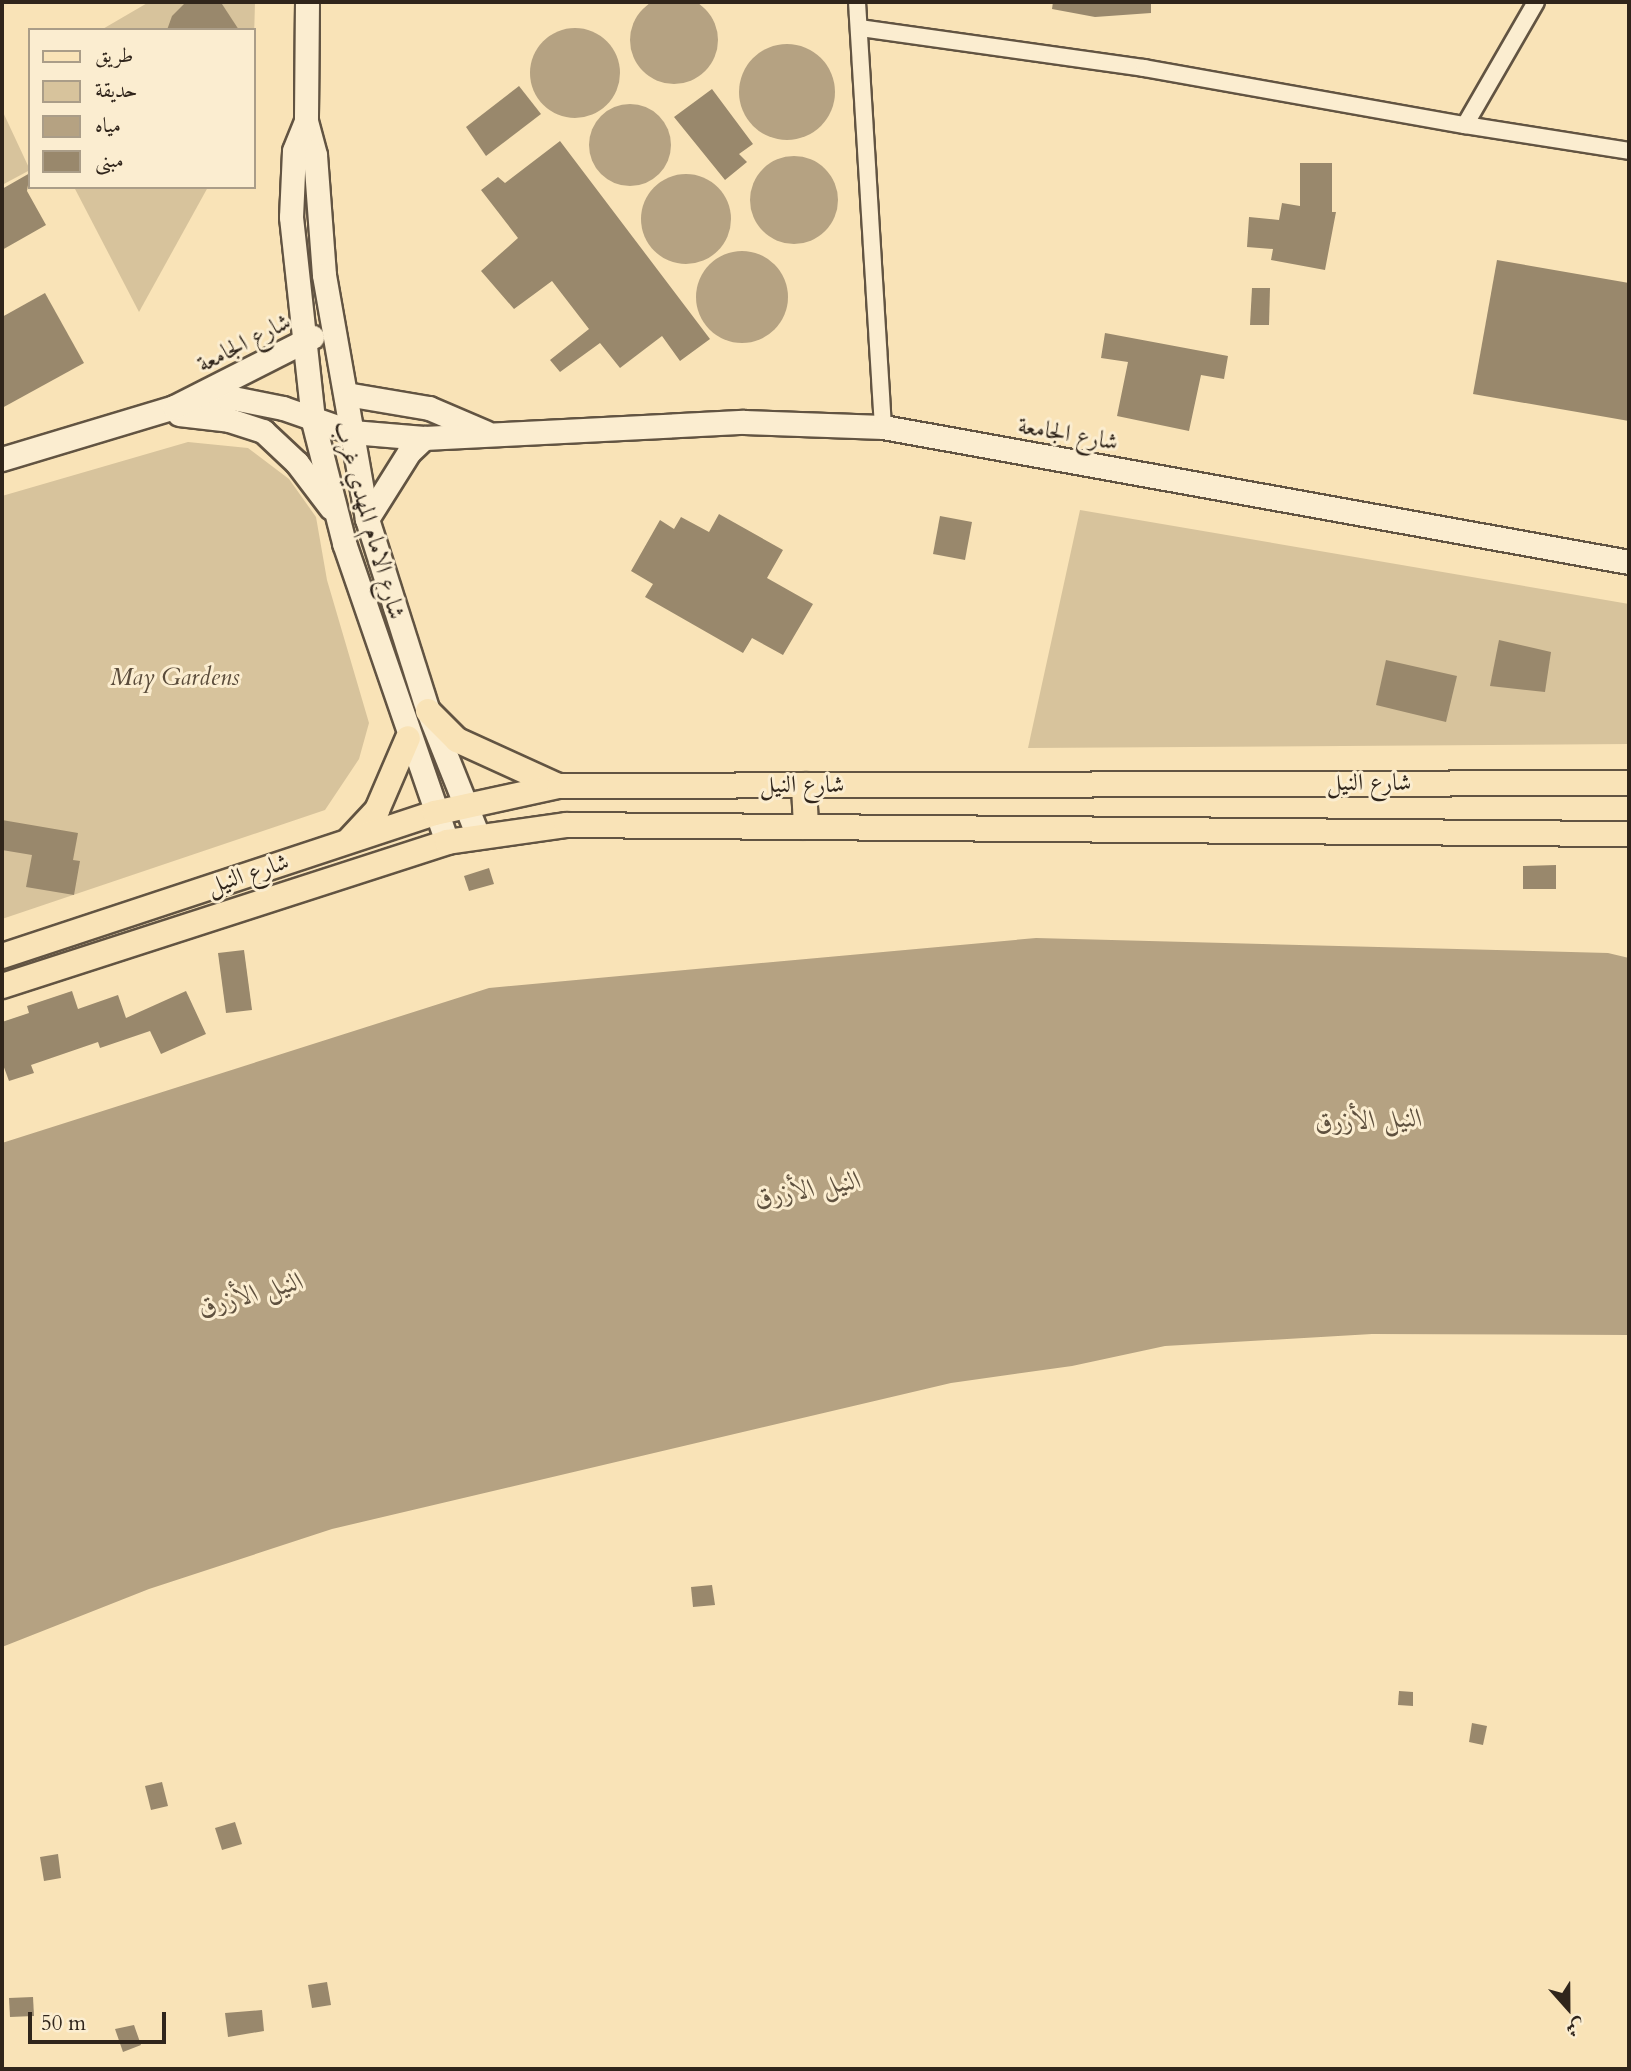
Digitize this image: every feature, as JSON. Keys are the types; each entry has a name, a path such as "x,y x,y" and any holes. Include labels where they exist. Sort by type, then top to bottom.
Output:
{"main road":[{"name":"شارع الامام المهدي غرب","path":"307,2 306,121 314,155 330,316 367,519 428,711 478,836"},
{"name":"شارع الامام المهدي غرب","path":"306,121 294,151 291,217 302,346 313,421 335,512 408,738 447,842"},
{"name":"شارع الجامعة","path":"166,409 302,346 330,316"},
{"name":"شارع الجامعة","path":"346,394 429,408 492,434"},
{"name":"شارع الجامعة","path":"2,459 166,409 233,398 260,402 352,432 424,438 744,422 883,427 1629,562"},
{"path":"166,409 229,420 263,431 298,463 335,512"},
{"path":"367,519 409,452 424,438"},
{"path":"428,711 457,740 490,759 559,786"},
{"path":"348,842 377,810 408,738"},
{"name":"شارع النيل","path":"2,956 435,813 559,786 1629,783"},
{"path":"804,785 806,827"},
{"name":"شارع النيل","path":"2,986 447,842 566,825 1629,834"},
{"path":"215,885 227,912"}],"street":[{"path":"857,2 867,216 883,427"},
{"path":"1465,125 1536,2"},
{"path":"860,28 1144,68 1629,151"}],"green space":[{"path":"149,2 255,2 254,28 104,28"},
{"path":"2,110 28,171 2,185"},
{"path":"75,189 207,189 139,312"},
{"name":"May Gardens","path":"188,442 248,448 289,479 316,517 327,580 369,723 359,759 325,810 2,919 2,496"},
{"path":"1080,510 1629,604 1629,744 1028,748"}],"water":[{"path":"660,-1 691,0 705,9 717,31 717,49 710,64 698,76 683,83 665,83 650,76 638,64 631,49 631,31 638,16 643,9"},
{"path":"575,28 592,32 607,41 616,56 620,73 616,90 607,105 592,114 575,118 558,114 543,105 534,90 530,73 534,56 543,41 558,32"},
{"path":"787,44 805,48 821,58 831,74 835,92 831,110 821,126 805,136 787,140 769,136 753,126 743,110 739,92 743,74 753,58 769,48"},
{"path":"622,104 638,104 653,111 664,122 671,137 668,161 659,174 638,186 622,186 607,179 596,168 589,153 589,137 596,122 607,111"},
{"path":"794,156 819,163 831,175 838,200 831,225 819,237 794,244 769,237 757,225 750,200 757,175 769,163"},
{"path":"686,174 703,177 718,187 728,202 731,219 728,236 718,251 703,261 686,264 669,261 654,251 644,236 641,219 644,202 654,187 669,177"},
{"path":"742,251 760,255 774,265 784,279 788,297 784,315 774,329 760,339 742,343 724,339 710,329 700,315 696,297 700,279 710,265 724,255"},
{"name":"النيل الأزرق","path":"1036,938 1608,953 1629,958 1629,1335 1372,1334 1165,1346 1072,1366 951,1383 332,1529 149,1589 2,1647 2,1143 489,988"}],"building":[{"path":"186,2 222,4 238,28 168,28 172,16"},
{"path":"1053,2 1151,2 1151,13 1095,17 1052,9"},
{"path":"519,86 541,114 486,156 466,127"},
{"path":"712,89 753,144 739,154 747,162 725,180 674,117"},
{"path":"560,141 710,339 680,361 662,336 620,368 600,343 560,372 550,360 589,329 552,281 514,309 481,271 518,238 481,190 498,177 505,183"},
{"path":"1300,163 1332,163 1332,212 1336,212 1325,270 1271,260 1273,249 1247,247 1249,217 1279,220 1282,203 1300,206"},
{"path":"28,174 27,191 46,225 2,250 2,189"},
{"path":"1497,260 1629,283 1629,421 1473,394"},
{"path":"1252,288 1270,288 1269,325 1250,325"},
{"path":"45,293 84,363 2,408 2,317"},
{"path":"1105,333 1228,356 1224,379 1201,375 1189,431 1117,416 1128,362 1101,358"},
{"path":"719,514 783,550 767,578 813,604 783,655 752,638 743,653 645,597 653,584 631,571 660,520 674,529 681,517 709,532"},
{"path":"940,516 972,522 965,560 933,554"},
{"path":"1499,640 1551,652 1545,692 1490,686"},
{"path":"1386,660 1457,676 1446,722 1376,705"},
{"path":"2,820 78,833 73,860 80,861 74,895 26,887 32,855 2,850"},
{"path":"1556,865 1556,889 1523,889 1523,866"},
{"path":"489,868 494,884 469,891 464,876"},
{"path":"244,950 252,1010 226,1013 218,953"},
{"path":"72,991 78,1009 118,995 126,1018 186,991 206,1034 161,1054 150,1031 100,1048 98,1042 31,1065 34,1073 9,1081 2,1062 2,1022 29,1013 27,1006"},
{"path":"712,1585 715,1605 693,1607 691,1587"},
{"path":"1399,1691 1413,1692 1413,1706 1398,1705"},
{"path":"1472,1723 1487,1726 1483,1745 1469,1742"},
{"path":"162,1782 168,1806 151,1810 145,1786"},
{"path":"235,1822 242,1844 222,1850 215,1828"},
{"path":"58,1854 61,1878 44,1881 40,1857"},
{"path":"327,1982 331,2005 312,2008 308,1985"},
{"path":"33,1997 34,2016 10,2017 9,1998"},
{"path":"262,2010 264,2031 228,2037 225,2013"},
{"path":"134,2025 141,2045 123,2052 115,2029"}]}
